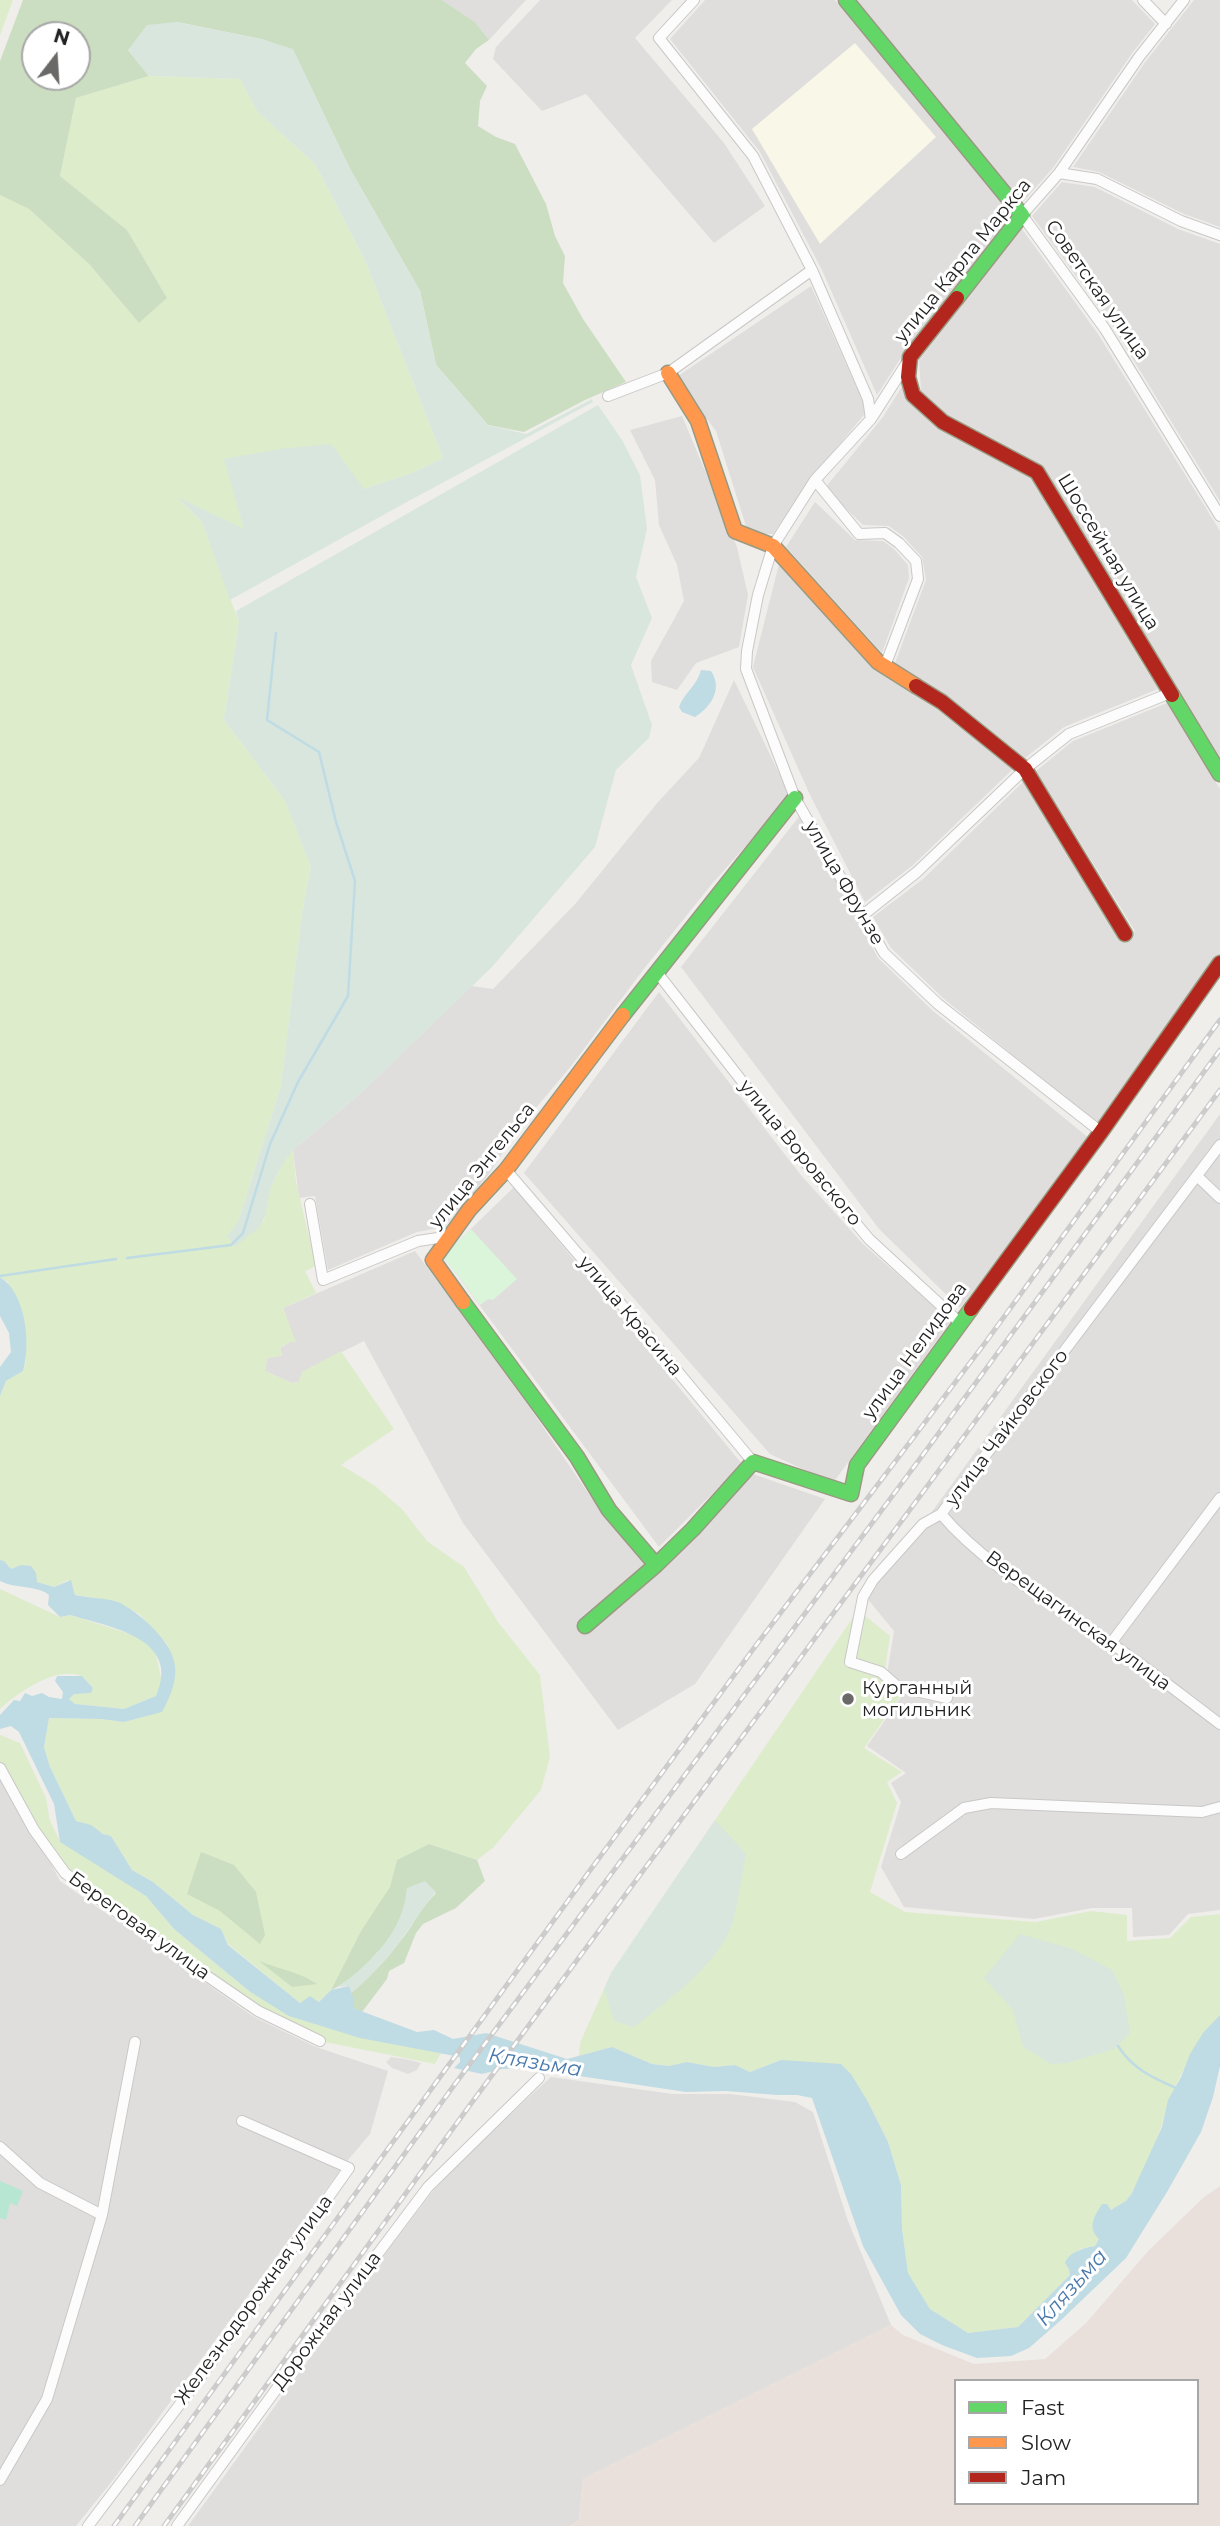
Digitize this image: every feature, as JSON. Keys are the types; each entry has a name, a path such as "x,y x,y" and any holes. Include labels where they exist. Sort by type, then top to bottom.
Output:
{"street":[{"path":"694,0 659,38 753,156 812,270 868,400 871,419"},
{"name":"Советская улица","path":"846,0 1022,215 1105,329 1220,516"},
{"path":"1143,0 1166,24"},
{"name":"улица Карла Маркса","path":"773,546 815,480 871,419 910,357 1022,215 1059,173 1139,57 1184,0"},
{"path":"1059,173 1097,179 1181,221 1220,235"},
{"path":"608,396 668,373 812,270"},
{"name":"Шоссейная улица","path":"910,357 908,377 913,395 943,422 1037,472 1220,774"},
{"path":"668,373 698,421 735,531 773,546 878,662 942,702 1025,769 1125,934"},
{"path":"815,480 859,534 885,533 916,561 918,579 885,666"},
{"name":"улица Фрунзе","path":"773,546 758,595 746,669 795,798 884,953 938,1004 1101,1132"},
{"path":"863,915 917,872 1025,769 1069,734 1170,693"},
{"name":"улица Энгельса","path":"656,1565 609,1510 577,1457 433,1260 469,1210 506,1170 656,971 795,798"},
{"name":"улица Нелидова","path":"753,1462 851,1494 857,1465 959,1322 1101,1132 1220,962"},
{"name":"улица Воровского","path":"656,971 809,1167 869,1238 959,1322"},
{"name":"улица Чайковского","path":"947,1698 898,1687 881,1672 850,1662 863,1597 873,1580 923,1524 941,1514 1220,1145"},
{"name":"улица Красина","path":"506,1170 753,1462"},
{"path":"1197,1176 1220,1198"},
{"path":"310,1204 323,1280 418,1241 450,1236"},
{"path":"585,1626 693,1529 753,1462"},
{"path":"1111,1643 1220,1497"},
{"name":"Верещагинская улица","path":"941,1514 957,1533 1037,1596 1111,1643 1220,1724"},
{"name":"Береговая улица","path":"0,1768 34,1830 65,1873 143,1932 258,2011 320,2041"},
{"path":"901,1854 964,1808 991,1803 1202,1812 1220,1807"},
{"path":"0,2480 47,2399 102,2215 135,2042"},
{"name":"Дорожная улица","path":"177,2526 428,2187 539,2078"},
{"name":"Железнодорожная улица","path":"88,2526 214,2359 349,2168 242,2121"},
{"path":"0,2147 40,2183 102,2215"}],"shaded area":[{"path":"442,0 526,0 489,40 475,22"},
{"path":"540,0 672,0 635,38 724,143 765,206 714,243 586,94 542,111 493,59 496,47"},
{"path":"705,0 835,0 1012,215 904,353 877,395 822,270 760,152 670,39"},
{"path":"857,0 1132,0 1155,24 1053,168 1022,203"},
{"path":"1194,0 1220,0 1220,227 1184,214 1099,172 1073,167 1146,61"},
{"path":"177,22 261,39 293,49 350,169 420,291 436,365 488,425 526,434 592,399 593,402 230,600 202,522 177,497 244,529 224,459 280,449 331,444 364,489 412,473 443,458 364,258 315,164 257,111 240,79 149,76 128,50 147,25"},
{"path":"855,43 936,137 820,244 752,129"},
{"path":"1062,182 1095,187 1178,229 1220,244 1220,501 1112,325 1032,216"},
{"path":"1022,229 1098,334 1220,531 1220,758 1042,466 948,415 921,391 919,360"},
{"path":"811,286 867,411 807,484 773,534 754,534 746,526 716,431 681,385 678,376"},
{"path":"904,383 905,397 939,428 1031,478 1158,689 1064,727 1025,758 947,696 895,663 926,580 922,557 904,537 889,526 863,525 825,488 883,417"},
{"path":"598,405 622,440 640,475 647,529 636,577 652,618 631,665 652,725 649,738 616,770 595,847 492,967 361,1093 293,1150 273,1182 260,1225 236,1247 227,1236 238,1222 281,1086 302,913 311,867 285,801 224,720 239,622 236,611"},
{"path":"682,416 737,547 748,595 739,647 696,663 677,690 652,682 651,661 684,601 677,565 659,525 655,480 630,430"},
{"path":"815,502 855,540 883,541 908,565 909,578 882,653 786,547"},
{"path":"779,564 873,668 937,709 1013,769 912,866 865,902 810,795 753,667"},
{"path":"734,680 790,796 711,885 572,1065 519,1128 489,1174 444,1227 417,1232 328,1270 315,1196 299,1198 293,1150 361,1093 471,986 493,989 576,903 658,802 699,758"},
{"path":"1167,703 1220,789 1220,955 1100,1126 943,998 891,948 873,917 923,879 1023,782 1118,938 1126,942 1135,931 1036,771 1073,741"},
{"path":"801,814 878,958 932,1010 1090,1139 960,1308 879,1229 681,967"},
{"path":"659,992 800,1174 863,1244 951,1321 833,1483 770,1454 524,1173"},
{"path":"1220,1114 1220,1910 1188,1914 1169,1935 1133,1937 1132,1908 1092,1908 1034,1919 904,1907 881,1867 901,1802 891,1783 906,1773 867,1746 904,1693 887,1674 894,1631 866,1597 923,1524"},
{"path":"514,1187 742,1464 659,1547 443,1256"},
{"path":"415,1251 530,1408 603,1515 657,1575 753,1474 825,1499 695,1684 618,1730 463,1523 364,1341 302,1372 299,1382 292,1383 265,1371 267,1358 282,1355 280,1348 295,1342 283,1308"},
{"path":"0,1777 36,1834 60,1881 254,2017 316,2047 388,2071 370,2134 343,2166 113,2480 76,2526 0,2526"},
{"path":"715,1820 746,1854 730,1930 701,1971 660,2007 634,2027 614,2021 604,1989 611,1973"},
{"path":"900,1835 904,1842 901,1854 889,1864 884,1863 892,1837"},
{"path":"425,1881 436,1892 390,1954 351,1993 349,1986 337,1987 362,1968 384,1945 400,1918 407,1888"},
{"path":"1020,1934 1072,1949 1112,1970 1124,1995 1130,2033 1114,2049 1067,2063 1051,2064 1023,2047 1013,2010 984,1978"},
{"path":"391,2057 421,2063 417,2070 408,2074 392,2068 386,2062"},
{"path":"551,2077 673,2094 730,2094 795,2102 813,2112 848,2221 891,2325 583,2479 579,2520 570,2526 188,2526 433,2191 467,2154"},
{"path":"1220,2186 1220,2526 570,2526 579,2520 583,2479 891,2325 903,2335 974,2364 1045,2359 1086,2323 1149,2250 1204,2197"}],"green space":[{"path":"0,0 13,0 0,35"},
{"path":"23,0 442,0 475,22 489,40 476,49 465,63 487,86 480,101 478,126 515,144 546,204 555,236 565,256 563,283 583,319 626,382 524,432 488,425 436,365 420,291 350,169 293,50 261,39 177,22 128,50 149,76 76,98 60,176 127,230 167,298 139,323 89,264 29,209 0,195 0,61"},
{"path":"149,76 240,79 257,111 315,164 364,258 443,458 412,473 364,489 225,459 245,530 179,499 202,522 239,622 224,720 285,801 311,867 302,913 281,1086 238,1222 243,1239 264,1221 269,1191 285,1158 293,1150 296,1182 316,1266 305,1271 316,1293 283,1308 296,1342 290,1342 280,1348 282,1356 267,1358 265,1371 292,1383 299,1382 302,1372 341,1351 394,1429 341,1465 374,1485 402,1509 427,1541 464,1567 498,1622 540,1675 550,1757 541,1790 493,1848 477,1860 429,1844 397,1860 391,1887 361,1931 331,1990 319,2002 310,1997 300,2003 228,1944 221,1929 193,1915 153,1882 132,1870 111,1836 76,1821 50,1767 44,1747 49,1718 124,1722 161,1712 167,1644 139,1614 115,1601 75,1595 72,1583 68,1580 54,1587 37,1582 21,1565 11,1569 0,1560 0,1396 6,1381 23,1371 26,1361 8,1282 0,1277 0,195 29,209 89,264 139,323 167,298 127,230 60,176 76,98"},
{"path":"471,1229 517,1279 493,1300 489,1299 480,1305 443,1256"},
{"path":"0,1589 60,1617 70,1615 137,1636 155,1650 162,1683 156,1696 124,1709 75,1704 69,1699 74,1694 93,1688 81,1676 71,1674 38,1683 0,1709"},
{"path":"858,1610 890,1636 884,1677 902,1694 864,1748 902,1772 887,1782 897,1803 870,1892 905,1912 1036,1922 1091,1911 1127,1915 1127,1941 1170,1938 1191,1917 1220,1914 1220,2015 1204,2034 1186,2065 1169,2101 1151,2153 1130,2196 1122,2205 1111,2210 1107,2204 1095,2246 1080,2249 1071,2257 1070,2275 1018,2327 968,2333 930,2309 908,2273 902,2229 901,2185 888,2142 868,2102 781,2060 750,2072 735,2065 714,2067 687,2062 669,2066 652,2064 612,2047 579,2056 580,2043 611,1973"},
{"path":"0,1735 20,1743 46,1798 50,1821 60,1841 146,1896 174,1929 249,1991 387,2043 441,2053 435,2064 320,2041 258,2011 65,1873 0,1777"},
{"path":"429,1844 477,1860 485,1881 456,1908 423,1924 416,1933 404,1963 389,1971 387,1979 362,2012 353,2008 351,1993 390,1954 436,1893 407,1889 402,1917 388,1940 350,1979 331,1990 361,1931 390,1887 397,1860"},
{"path":"201,1852 234,1865 256,1892 265,1935 260,1944 220,1911 187,1894"},
{"path":"259,1961 296,1973 317,1984 292,1987"},
{"path":"0,2181 23,2191 17,2206 10,2203 6,2220 0,2218"}],"water":[{"path":"701,670 711,671 716,684 714,697 695,717 682,712 679,707 697,681"},
{"path":"0,1277 16,1295 21,1307 26,1347 23,1371 6,1381 0,1396 0,1367 11,1352 9,1333 0,1316"},
{"name":"Клязьма","path":"0,1560 11,1569 21,1565 31,1566 36,1573 37,1582 54,1587 71,1580 75,1595 118,1602 154,1629 173,1657 174,1684 162,1712 124,1722 49,1718 44,1747 50,1767 76,1821 91,1825 103,1834 111,1836 132,1870 153,1882 193,1915 221,1929 228,1945 300,2003 310,1996 319,2002 331,1990 349,1986 354,2000 353,2008 417,2032 434,2030 453,2039 486,2033 567,2059 612,2047 652,2064 669,2066 687,2062 714,2067 735,2065 750,2072 781,2060 841,2064 851,2074 868,2102 888,2142 901,2185 902,2229 908,2273 930,2309 968,2333 1018,2327 1070,2275 1065,2263 1070,2256 1095,2246 1099,2239 1093,2230 1096,2213 1102,2204 1107,2204 1111,2210 1126,2201 1132,2193 1162,2127 1168,2100 1190,2054 1203,2033 1220,2015 1220,2066 1201,2132 1126,2258 1029,2348 1011,2356 977,2358 942,2345 920,2334 901,2315 863,2246 812,2098 726,2091 686,2092 526,2068 502,2069 482,2074 454,2068 460,2062 460,2057 360,2038 289,2016 249,1991 174,1929 146,1896 60,1842 54,1804 19,1732 11,1726 0,1729 0,1715 14,1700 20,1701 25,1693 32,1696 42,1693 62,1699 63,1692 55,1681 57,1676 82,1676 93,1688 91,1693 74,1694 69,1699 75,1704 124,1709 156,1696 161,1676 159,1661 151,1648 138,1638 70,1615 60,1617 48,1605 49,1595 44,1592 0,1581"}],"waterway":[{"path":"127,1258 231,1245 243,1233 270,1144 298,1082 348,996 355,881 336,822 319,752 267,720 276,633"},
{"path":"0,1276 116,1259"},
{"path":"1118,2046 1130,2061 1143,2071 1176,2088"}],"railway":[{"path":"114,2526 591,1869 985,1343 1220,1020"},
{"path":"135,2526 455,2084 1220,1050"},
{"path":"164,2526 470,2105 1220,1090"}],"traffic: fast":[{"path":"846,0 1022,215 957,298"},
{"path":"1172,695 1220,774"},
{"path":"623,1015 795,798"},
{"path":"463,1302 577,1457 609,1510 656,1565"},
{"path":"585,1626 693,1529 753,1462 851,1494 857,1465 971,1309"}],"traffic: slow":[{"path":"668,373 698,421 735,531 773,546 878,662 916,686"},
{"path":"463,1302 433,1260 469,1210 506,1170 623,1015"}],"traffic: jam":[{"path":"957,298 910,357 908,377 913,395 943,422 1037,472 1172,695"},
{"path":"916,686 942,702 1025,769 1125,934"},
{"path":"971,1309 1101,1132 1220,963"}],"place":[{"name":"Курганный могильник","path":"848,1699"}]}
